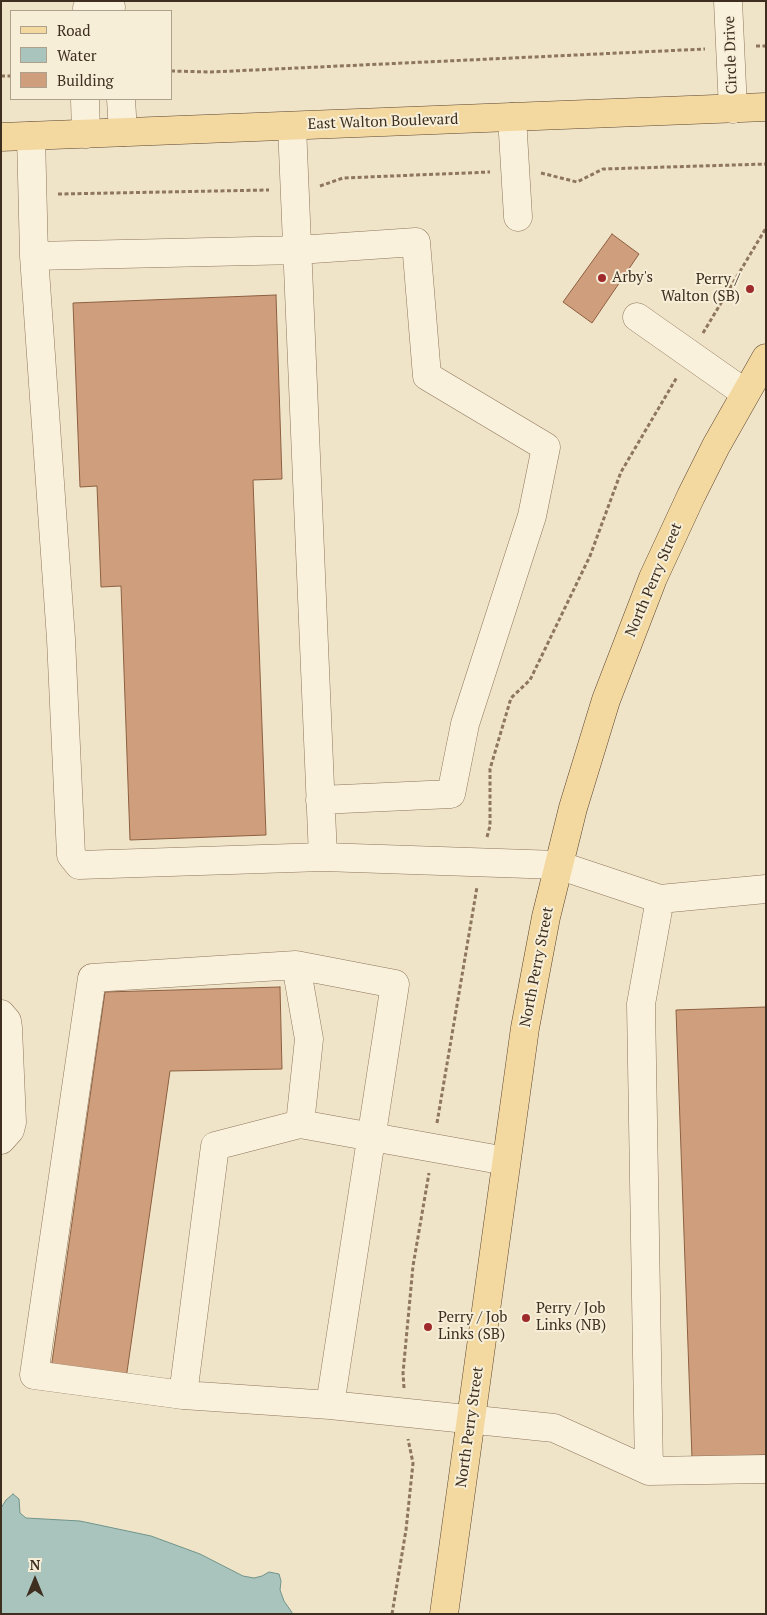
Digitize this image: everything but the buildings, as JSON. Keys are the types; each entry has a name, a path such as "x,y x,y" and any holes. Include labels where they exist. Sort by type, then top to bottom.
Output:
{"main road":[{"name":"East Walton Boulevard","path":"1,137 766,108"},
{"name":"North Perry Street","path":"444,1614 506,1161 535,971 558,865 588,753 628,639 653,578 690,496 745,393 766,358"}],"street":[{"name":"Circle Drive","path":"728,1 732,109"},
{"path":"85,100 86,134"},
{"path":"121,100 123,132"},
{"path":"512,117 518,217"},
{"path":"292,126 323,857"},
{"path":"31,136 34,256 61,639 71,855 79,865 323,857 558,865 660,899 766,889"},
{"path":"34,256 298,250 416,242 427,376 546,447 532,516 465,724 451,794 320,800"},
{"path":"637,318 745,393"},
{"path":"649,1472 641,1004 660,899"},
{"path":"330,1405 395,984 296,965 92,978 34,1375 183,1395 330,1405 554,1428 649,1472 766,1469"},
{"path":"296,965 309,1039 300,1124"},
{"path":"1,1014 8,1028 6,1074 12,1122 10,1130 1,1140"},
{"path":"183,1395 215,1146 300,1124 506,1161"}],"path":[{"path":"172,71 221,71 766,46"},
{"path":"33,195 295,190 308,189 343,178 530,170 577,182 603,168 766,164"},
{"path":"392,1614 406,1530 413,1463 406,1433 404,1373 413,1266 482,863 490,826 490,769 511,698 530,680 590,556 621,472 766,228"}],"water":[{"path":"13,1494 19,1499 20,1513 26,1518 80,1521 151,1536 200,1554 243,1576 254,1578 269,1572 279,1574 281,1581 280,1590 284,1601 293,1614 1,1614 1,1508"}],"place":[{"name":"Arby's","path":"602,278"},
{"name":"Perry / Walton (SB)","path":"750,289"},
{"name":"Perry / Job Links (NB)","path":"526,1318"},
{"name":"Perry / Job Links (SB)","path":"428,1327"}]}
